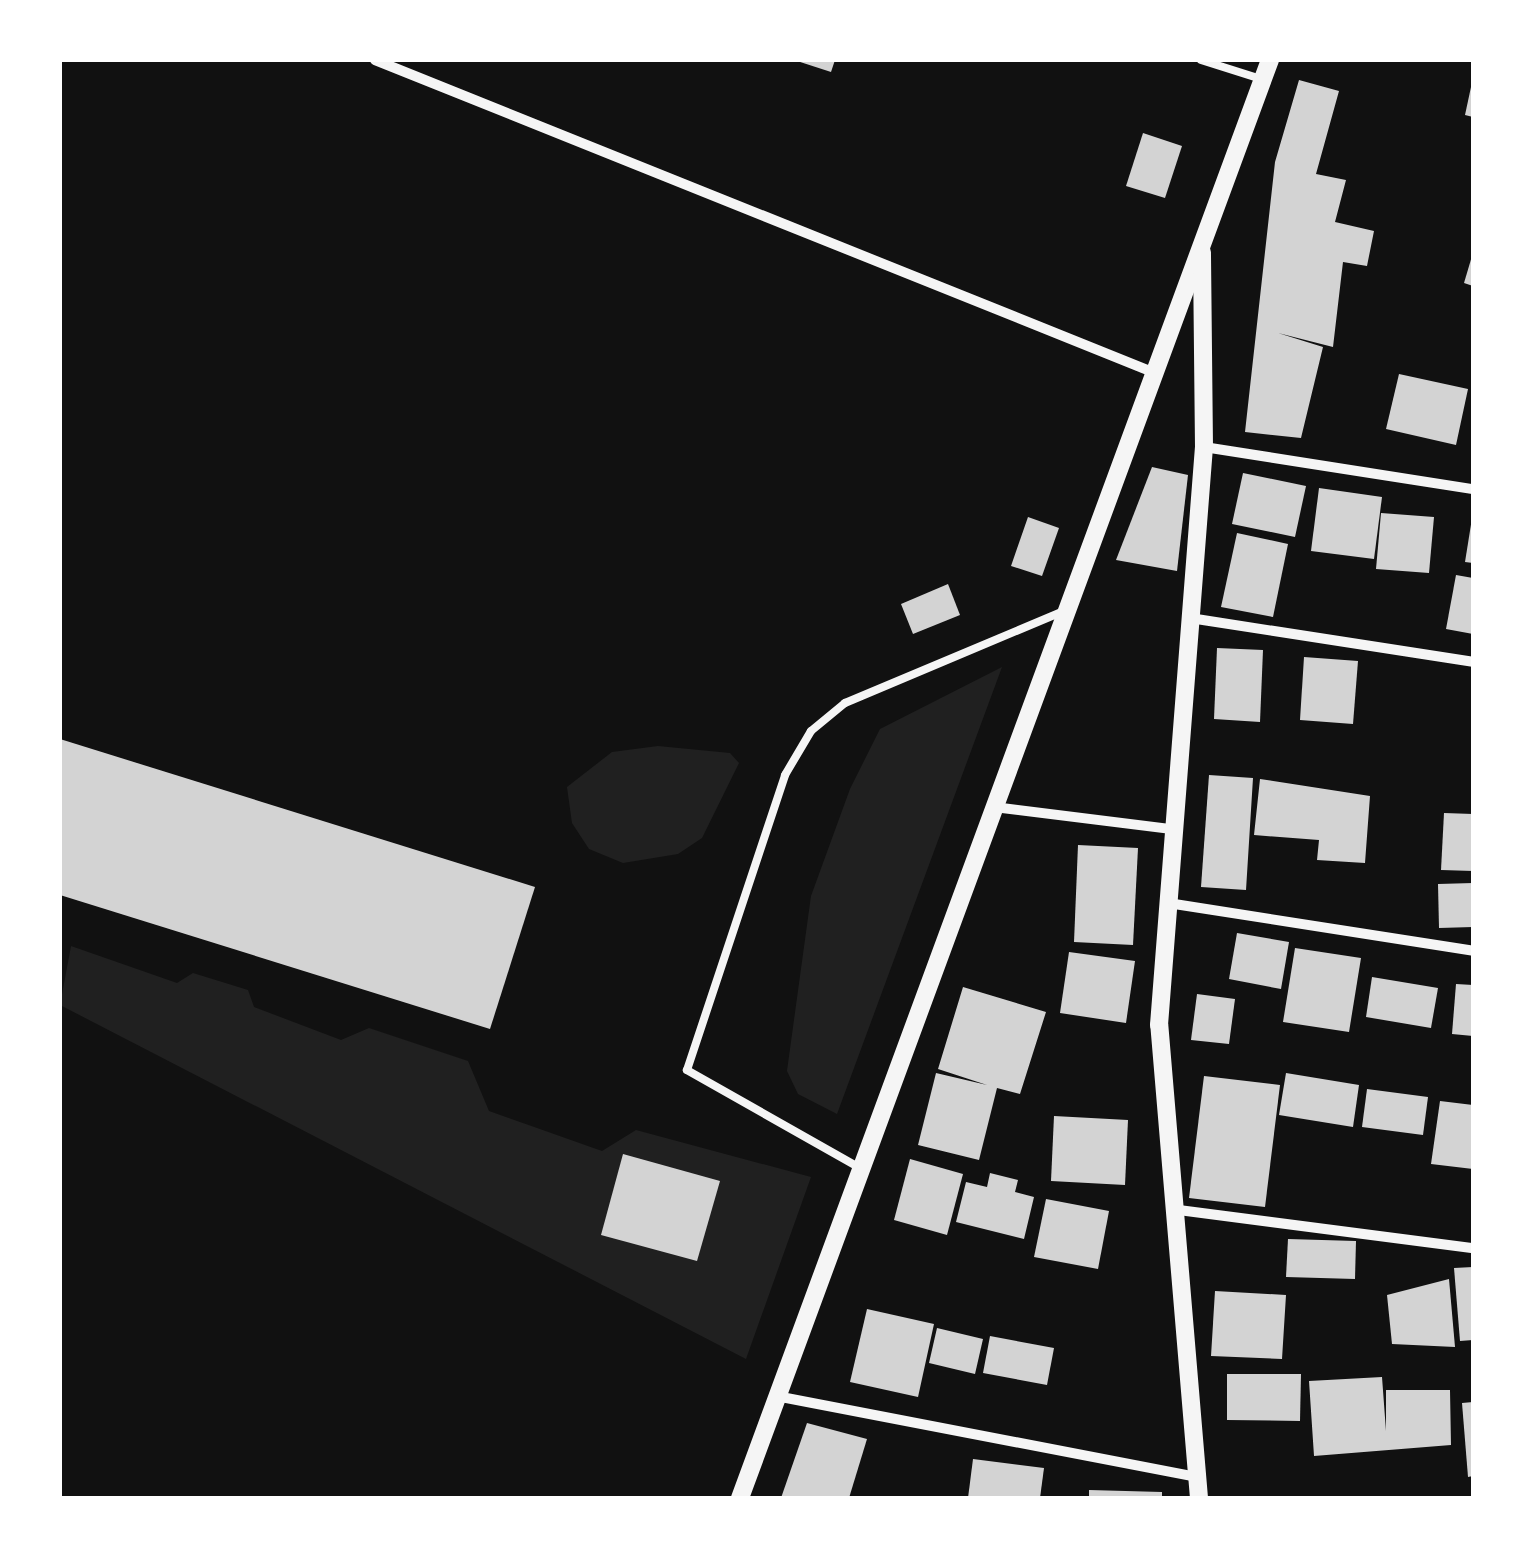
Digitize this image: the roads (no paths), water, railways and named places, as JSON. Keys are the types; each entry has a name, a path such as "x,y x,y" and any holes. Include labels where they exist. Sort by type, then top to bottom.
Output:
{"street":[{"path":"374,60 1155,373"},
{"path":"740,1498 1270,60"},
{"path":"1200,1498 1170,1209 1164,903 1204,448 1202,244"},
{"path":"1204,448 1473,489"},
{"path":"1189,618 1473,662"},
{"path":"994,807 1170,829"},
{"path":"1164,903 1473,951"},
{"path":"1170,1209 1473,1248"},
{"path":"775,1396 1196,1477"}],"lane":[{"path":"1202,60 1265,80"},
{"path":"860,1168 687,1070 786,776 811,730 845,703 1070,608"}]}
